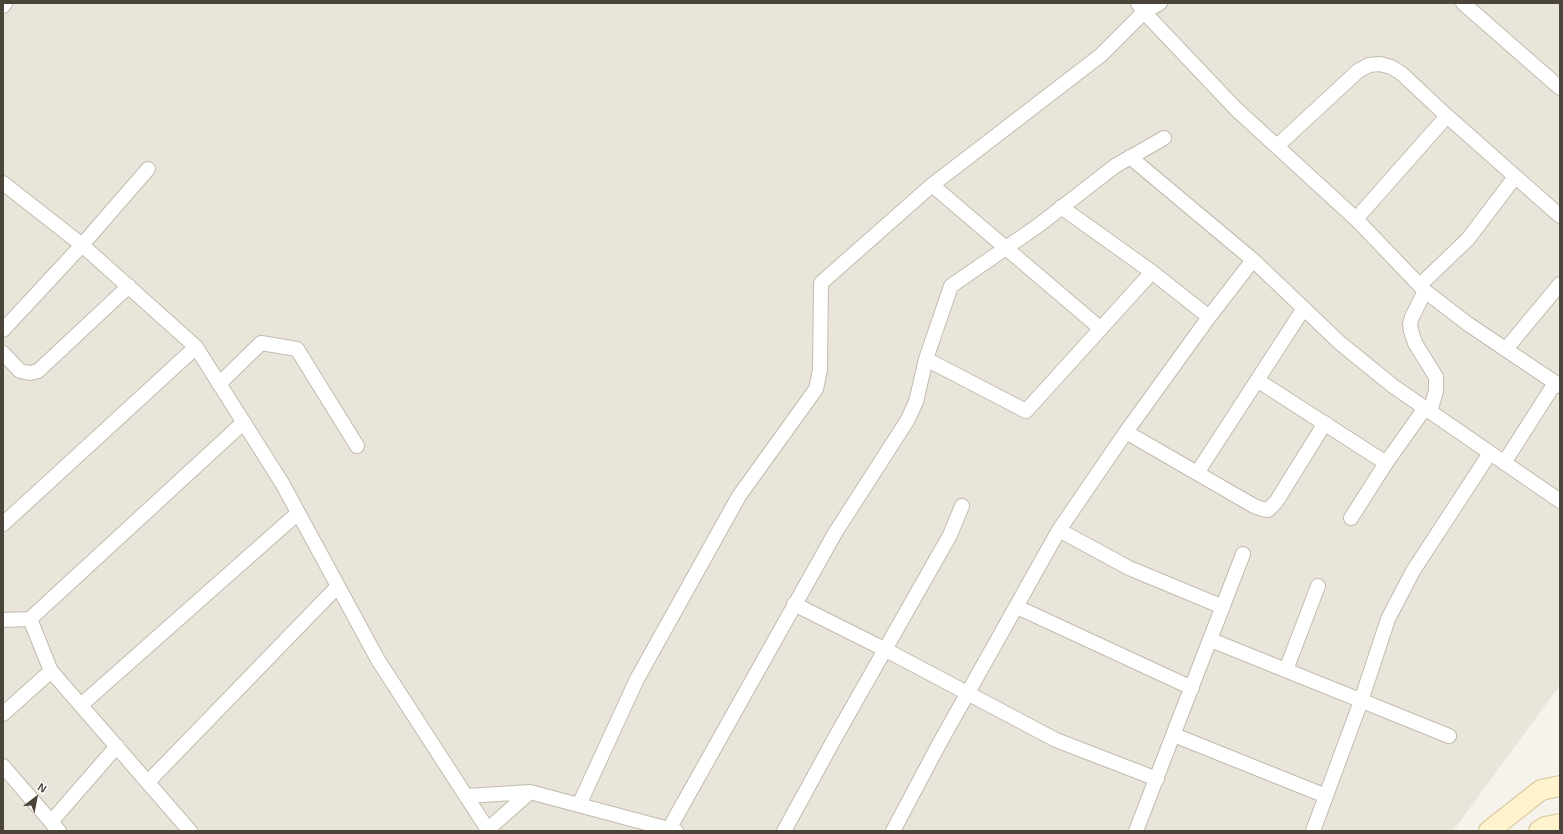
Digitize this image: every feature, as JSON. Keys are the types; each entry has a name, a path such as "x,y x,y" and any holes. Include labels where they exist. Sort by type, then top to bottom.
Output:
{"main road":[{"path":"1489,831 1541,790 1560,786"},
{"path":"1539,831 1545,827 1560,824"}],"street":[{"path":"3,6 6,3"},
{"path":"579,805 637,679 739,496 816,389 820,370 821,283 932,185 1101,55 1141,7 1160,3"},
{"path":"1463,3 1560,88"},
{"path":"1141,7 1236,108 1356,219 1422,288 1468,324 1556,380 1504,463"},
{"path":"1277,146 1358,71 1369,65 1380,64 1401,73 1447,116 1560,216"},
{"path":"1356,219 1447,116"},
{"path":"466,796 530,792 672,830 794,604 835,533 907,421 916,402 926,359 951,286 1006,248 1115,166 1164,138"},
{"path":"1130,157 1253,260 1340,343 1368,366 1428,410 1560,501"},
{"path":"3,330 82,245 148,170"},
{"path":"1351,518 1386,463 1428,410 1436,391 1436,377 1415,343 1410,324 1422,288 1468,239 1515,176"},
{"path":"3,183 82,245 196,346 282,483 378,660 487,830 530,792"},
{"path":"932,185 1101,329"},
{"path":"1061,207 1152,272 1209,317"},
{"path":"893,831 1059,530 1126,432 1209,317 1253,260"},
{"path":"926,359 1026,411 1152,272"},
{"path":"1506,349 1560,284"},
{"path":"3,353 20,371 30,373 38,371 129,286"},
{"path":"1197,473 1304,308"},
{"path":"219,384 262,343 297,349 357,446"},
{"path":"3,524 196,346"},
{"path":"1257,380 1386,463"},
{"path":"3,620 30,619 244,422"},
{"path":"1126,432 1254,506 1262,510 1268,510 1276,502 1325,423"},
{"path":"1313,831 1361,701 1388,619 1400,594 1490,453"},
{"path":"784,831 950,535 962,506"},
{"path":"81,705 298,513"},
{"path":"1059,530 1128,568 1223,607"},
{"path":"1137,831 1243,554"},
{"path":"148,782 338,586"},
{"path":"1286,670 1318,586"},
{"path":"794,604 969,693 1056,740 1157,779"},
{"path":"1017,607 1192,688"},
{"path":"30,619 51,671 190,831"},
{"path":"1211,640 1449,736"},
{"path":"3,714 51,671"},
{"path":"1174,735 1326,796"},
{"path":"3,766 55,827 117,746"}],"shaded area":[{"path":"3,3 1560,3 1560,685 1453,831 3,831"}]}
